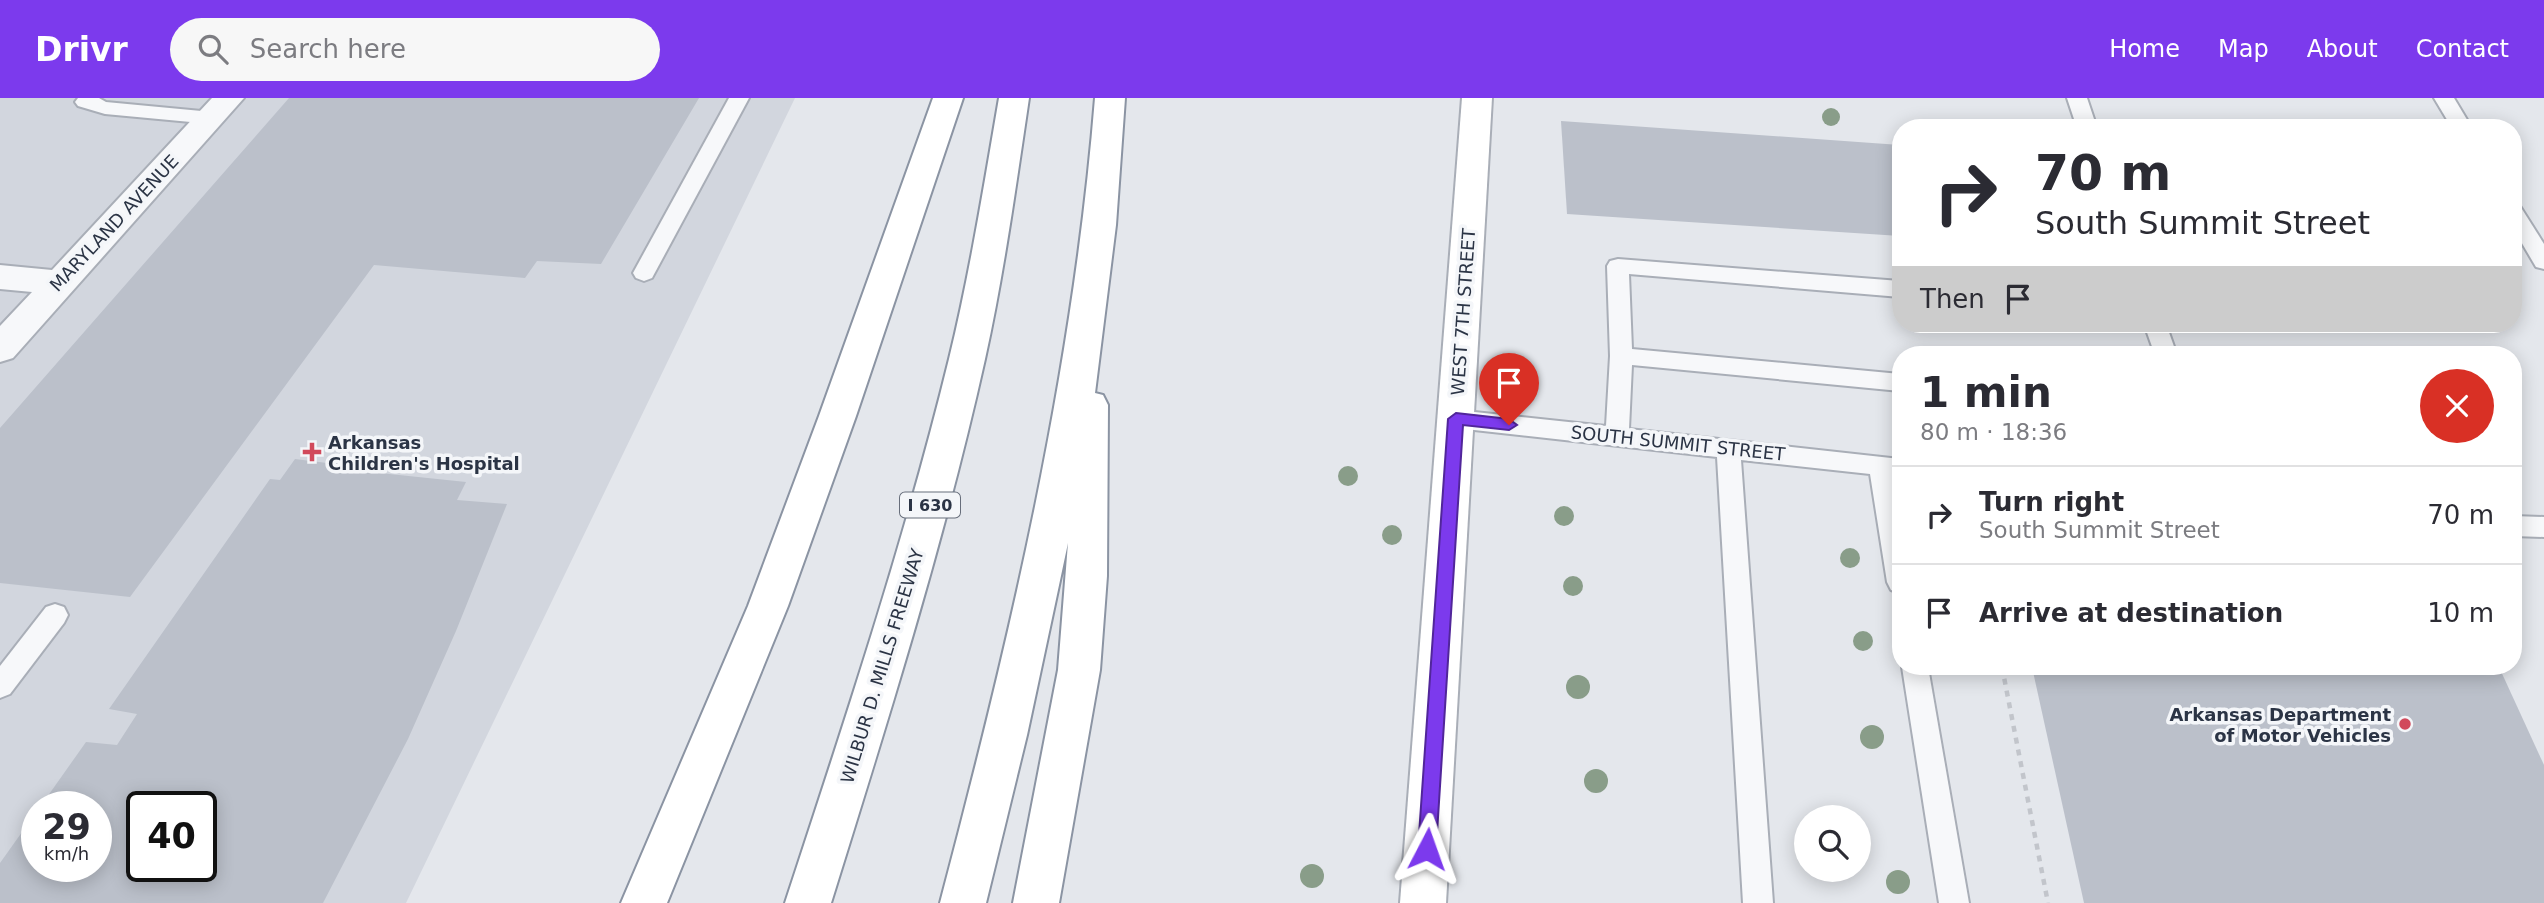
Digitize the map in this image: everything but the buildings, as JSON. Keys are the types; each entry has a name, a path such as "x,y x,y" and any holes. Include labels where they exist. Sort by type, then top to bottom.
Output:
{"main road":[{"path":"644,903 708,756 768,607 855,371 948,98"},
{"name":"WILBUR D. MILLS FREEWAY","path":"808,903 880,678 936,487 989,255 1014,98"},
{"path":"964,903 1019,684 1053,519 1100,224 1110,98"},
{"name":"WEST 7TH STREET","path":"1423,903 1477,98"},
{"path":"1036,903 1079,670 1087,576 1091,451 1088,312"}],"street":[{"name":"MARYLAND AVENUE","path":"0,349 221,108"},
{"path":"0,277 59,283"}],"lane":[{"path":"89,98 85,102 105,108 221,108"},
{"path":"644,273 739,98"},
{"path":"2077,98 2084,119"},
{"path":"2444,98 2457,119"},
{"path":"2522,226 2544,262"},
{"path":"1617,436 1621,356 1618,266 1892,288"},
{"path":"1621,356 1892,381"},
{"name":"SOUTH SUMMIT STREET","path":"1456,419 1891,467"},
{"path":"1728,449 1758,903"},
{"path":"2522,526 2544,527"},
{"path":"0,687 55,615"},
{"path":"1916,675 1954,903"}],"path":[{"path":"2004,675 2048,903"}],"shaded area":[{"name":"Arkansas Children's Hospital","path":"0,98 795,98 406,903 0,903"}],"place":[{"name":"Arkansas Children's Hospital","path":"312,452"},
{"name":"Arkansas Department of Motor Vehicles","path":"2405,724"}],"route":[{"path":"1427,849 1456,419 1509,425"}]}
